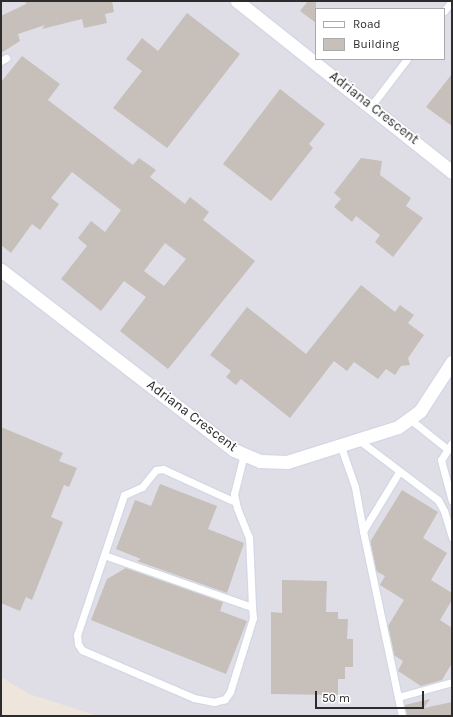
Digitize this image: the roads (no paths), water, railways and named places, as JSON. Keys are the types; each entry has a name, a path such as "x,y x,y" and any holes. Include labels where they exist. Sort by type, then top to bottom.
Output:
{"street":[{"name":"Adriana Crescent","path":"237,1 371,106 452,172"},
{"name":"Adriana Crescent","path":"1,270 234,450 260,460 287,462 341,447 411,420"},
{"path":"411,420 452,362"}],"lane":[{"path":"445,10 452,1"},
{"path":"371,106 406,60"},
{"path":"411,420 446,448"},
{"path":"360,440 441,504 452,538"},
{"path":"452,443 441,455 442,470 452,501"},
{"path":"341,447 355,487 402,716"},
{"path":"235,502 163,469 156,470 142,486 124,495 77,636 82,650 194,698 214,702 224,699 230,692 250,631 252,607 249,537 235,502 234,494 244,454"},
{"path":"363,530 399,472"},
{"path":"104,555 252,607"},
{"path":"398,697 452,682"}]}
